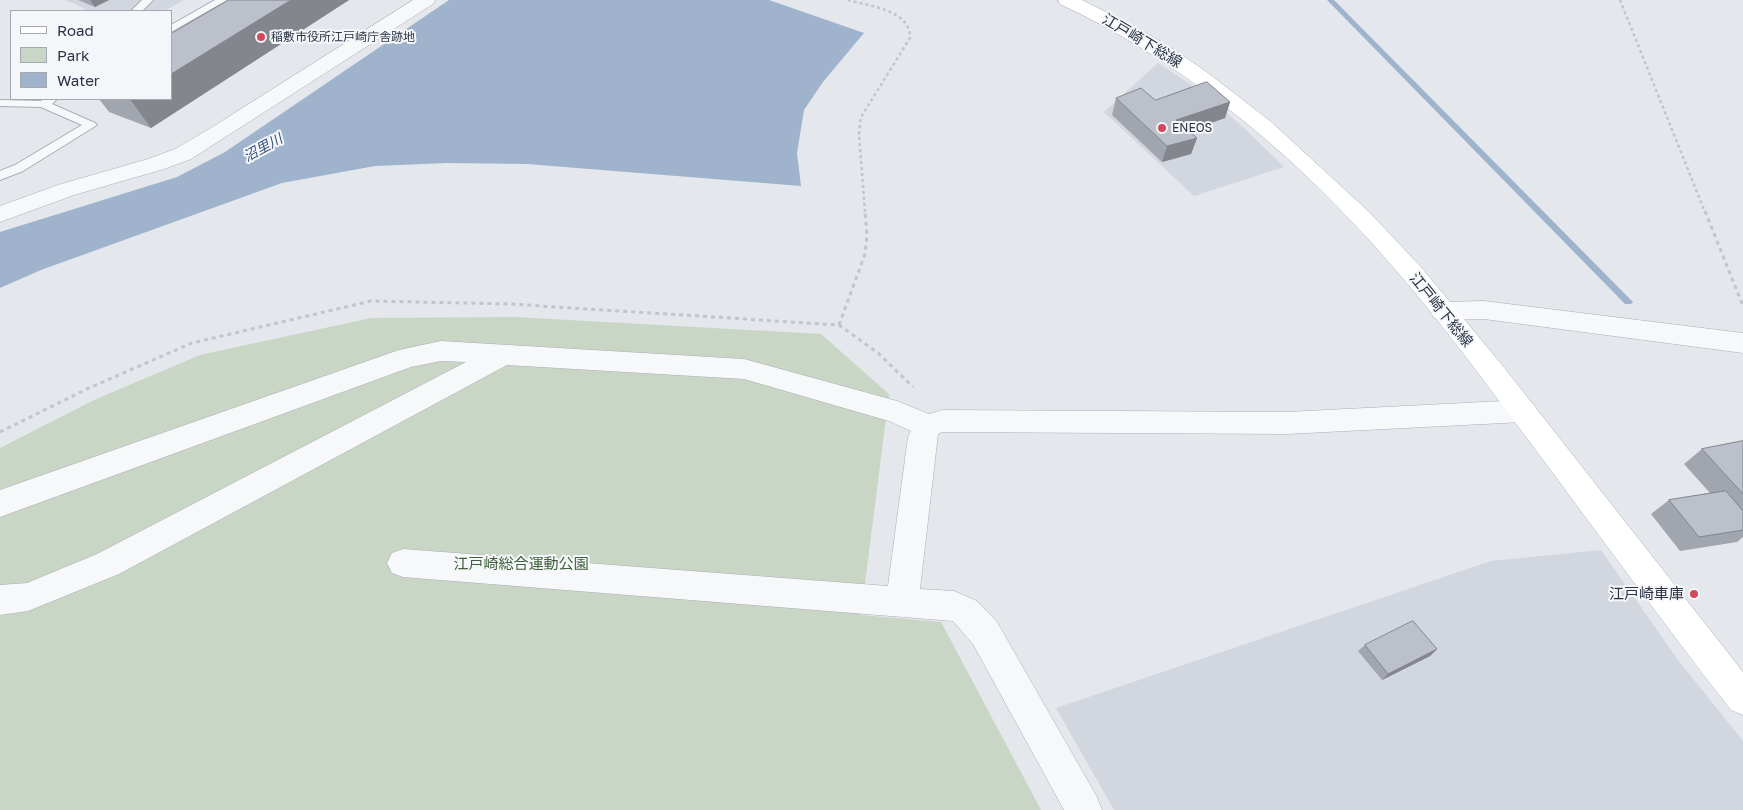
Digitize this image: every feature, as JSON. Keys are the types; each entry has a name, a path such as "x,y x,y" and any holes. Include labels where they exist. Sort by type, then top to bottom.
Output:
{"main road":[{"name":"江戸崎下総線","path":"1067,0 1122,27 1208,82 1294,153 1375,232 1443,311 1523,411 1701,646 1743,698"}],"street":[{"path":"0,214 66,190 156,164 183,154 219,134 426,0"},
{"path":"1443,311 1484,310 1743,343"},
{"path":"0,504 15,497 408,357 442,351 744,370 897,412 927,426 942,421 1287,423 1523,411"},
{"path":"0,600 28,597 108,564 506,354"},
{"path":"902,603 922,437 927,426"},
{"path":"402,563 954,606 966,611 977,622 1084,810"}],"lane":[{"path":"137,10 148,0"},
{"path":"172,29 222,0"},
{"path":"0,103 48,101 91,125 19,168 0,176"}],"path":[{"path":"839,325 865,254 867,235 860,134 861,118 910,38 910,30 905,21 848,0"},
{"path":"1620,0 1743,306"}],"shaded area":[{"path":"65,0 184,0 166,10 84,10 86,9"},
{"path":"1158,63 1205,94 1284,167 1194,196 1104,112"},
{"path":"1601,550 1678,660 1743,741 1743,810 1114,810 1056,708 1491,561"}],"green space":[{"name":"江戸崎総合運動公園","path":"515,317 821,334 889,394 861,615 941,622 1041,810 0,810 0,448 94,400 200,355 371,318"}],"water":[{"name":"沼里川","path":"449,0 769,0 864,33 823,82 804,110 797,153 801,186 527,164 446,163 375,166 282,183 41,270 0,288 0,232 177,177 225,152"}],"building":[{"path":"229,0 291,0 172,73 172,33"},
{"path":"1207,82 1230,102 1176,120 1197,138 1167,146 1116,98 1141,88 1155,100"},
{"path":"1743,441 1743,494 1702,449"},
{"path":"1726,491 1743,511 1743,530 1699,537 1669,500"},
{"path":"1413,621 1437,649 1388,674 1365,645"}],"waterway":[{"path":"1330,0 1628,302"}],"place":[{"name":"稲敷市役所江戸崎庁舎跡地","path":"261,37"},
{"name":"ENEOS","path":"1162,128"},
{"name":"江戸崎車庫","path":"1694,594"}]}
